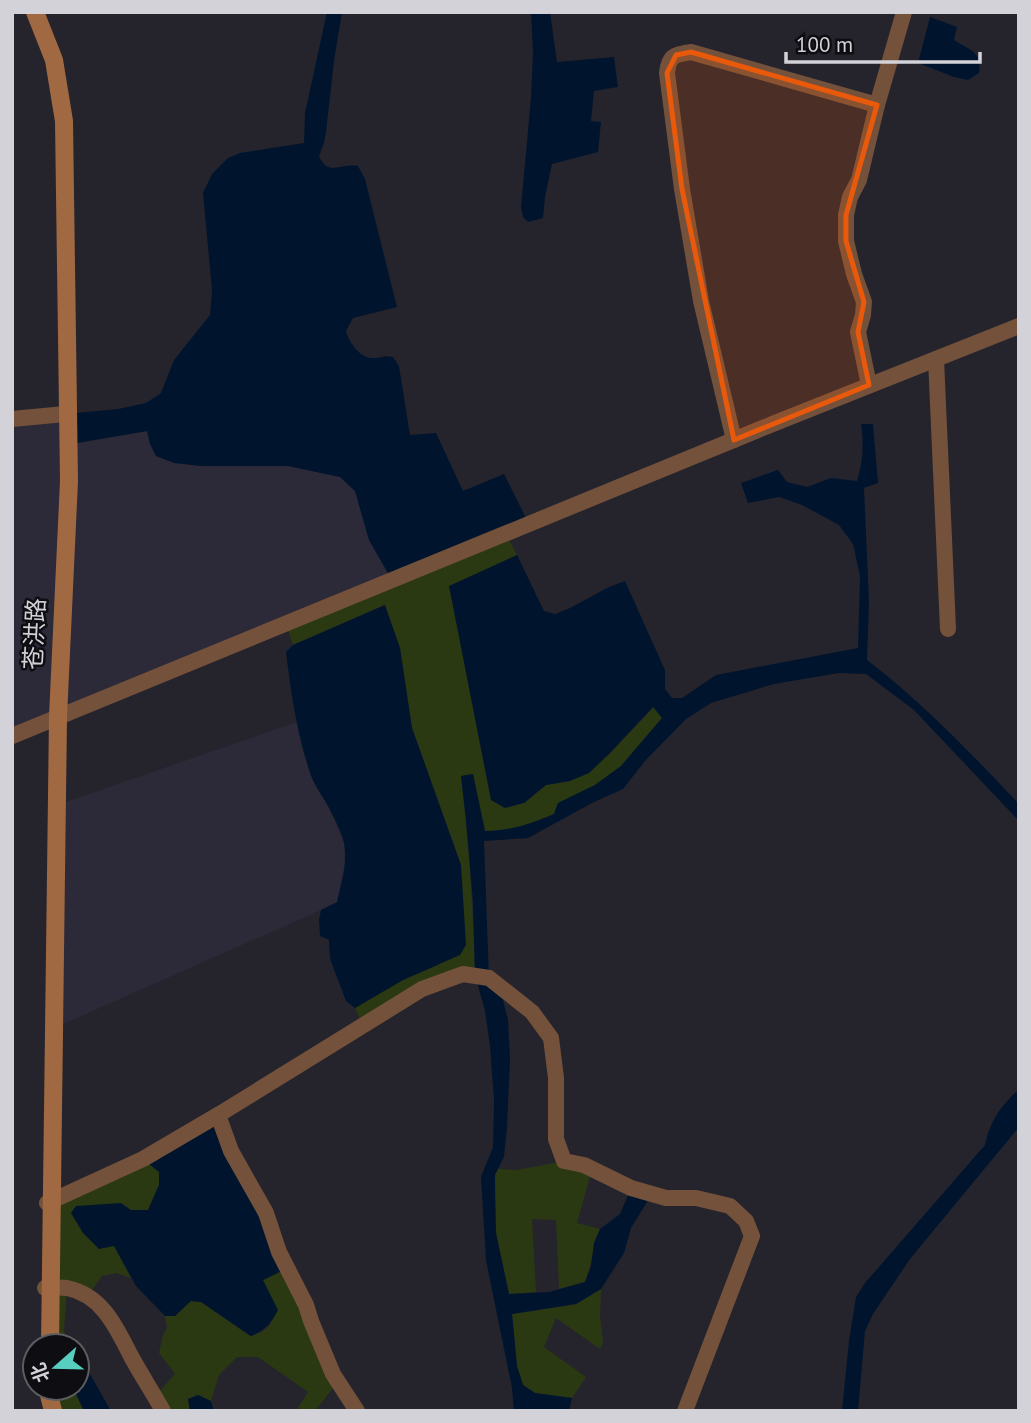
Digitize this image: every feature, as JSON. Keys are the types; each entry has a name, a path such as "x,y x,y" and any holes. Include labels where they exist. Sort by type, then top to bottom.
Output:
{"main road":[{"name":"苍洪路","path":"34,12 51,61 60,123 64,223 66,496 52,859 47,1332"},
{"path":"34,12 54,60 64,121 69,481 57,718"}],"street":[{"path":"869,385 858,332 864,302 846,241 846,215 850,197 859,180 904,12"},
{"path":"734,440 701,301 684,201 667,73 669,62 676,55 691,52 877,106"},
{"path":"12,736 1019,326"},
{"path":"936,359 947,629"},
{"path":"12,419 65,414"},
{"path":"49,1202 143,1159 422,989 463,974 489,978 532,1012 551,1038 556,1078 556,1139 564,1161 584,1165 631,1188 666,1198 696,1198 730,1206 746,1221 751,1236 685,1411"},
{"path":"218,1115 231,1151 266,1213 279,1252 306,1305 333,1374 356,1411"},
{"path":"48,1288 67,1288 100,1304 115,1324 163,1411"}],"highlighted area":[{"path":"691,52 877,105 846,215 846,241 864,302 858,332 869,385 734,440 682,189 667,73 676,55"}],"shaded area":[{"path":"65,414 66,445 148,431 156,456 174,462 201,466 288,466 340,477 355,491 369,540 392,581 12,736 12,419"},
{"path":"297,722 311,777 329,807 344,843 345,868 337,903 52,1029 54,806"}],"green space":[{"path":"506,534 517,555 449,587 524,803 546,785 570,781 609,754 654,707 662,718 621,766 595,785 558,803 554,814 520,826 485,831 473,774 461,776 475,975 463,974 363,1026 355,1008 403,980 438,965 461,865 412,728 400,648 384,605 293,645 286,624"},
{"path":"143,1159 159,1172 159,1185 148,1210 131,1210 114,1246 131,1278 116,1273 102,1276 87,1297 67,1289 65,1332 45,1332 47,1203"},
{"path":"564,1161 592,1169 577,1223 600,1229 585,1282 559,1289 556,1220 532,1219 536,1292 509,1294 496,1233 495,1175 498,1169 517,1170"},
{"path":"288,1268 338,1382 315,1411 296,1411 308,1392 258,1357 237,1357 219,1375 211,1401 198,1395 188,1399 190,1411 163,1411 154,1397 175,1374 159,1353 167,1328 165,1316 175,1316 190,1301 201,1302 250,1336 262,1332 271,1324 263,1280"},
{"path":"601,1289 603,1343 600,1349 556,1318 544,1347 586,1377 572,1398 535,1393 523,1385 517,1366 512,1314 576,1304"},
{"path":"47,1402 80,1402 84,1411 49,1411"}],"water":[{"path":"327,12 342,12 326,132 319,156 330,168 358,166 365,179 397,307 353,318 346,331 356,350 365,356 393,357 399,366 410,435 436,433 463,491 504,474 529,524 392,580 369,540 355,491 340,477 288,466 201,466 174,463 156,456 147,431 65,445 65,414 118,409 146,403 161,393 174,360 210,315 212,290 203,193 212,174 228,158 240,153 304,143 305,113"},
{"path":"531,12 550,12 557,62 614,57 618,87 594,91 591,121 601,122 598,152 552,164 543,218 528,222 523,217 521,207 531,98"},
{"path":"930,17 957,27 954,40 977,56 979,73 968,80 918,63"},
{"path":"861,424 873,424 878,483 864,488 869,601 867,660 927,711 1019,804 1019,821 914,710 866,674 839,673 774,684 711,703 686,719 645,761 623,789 528,838 484,841 489,978 502,996 508,1020 510,1059 507,1127 504,1157 495,1175 495,1193 496,1233 509,1294 549,1292 585,1282 600,1229 620,1214 631,1188 652,1194 631,1228 624,1253 601,1289 576,1304 512,1314 517,1366 523,1385 535,1393 572,1398 569,1411 514,1411 512,1388 486,1260 481,1177 493,1147 494,1099 485,1011 475,975 473,902 461,776 473,774 485,831 520,826 554,814 558,803 595,785 621,766 662,718 653,707 589,773 570,781 546,785 524,803 505,808 491,800 449,586 517,555 544,611 555,614 625,581 665,670 665,689 672,698 682,698 716,675 858,648 860,576 853,544 839,525 802,505 779,497 748,503 741,483 778,470 787,482 807,487 831,478 857,481 862,453"},
{"path":"385,605 400,648 412,728 461,865 466,945 460,955 403,980 355,1008 346,1001 330,959 329,940 320,936 321,910 337,902 344,873 345,850 340,830 315,784 306,760 295,714 286,652 293,645"},
{"path":"1019,1089 1019,1127 910,1259 873,1314 865,1331 858,1411 842,1411 856,1297 865,1283 985,1145 997,1114"},
{"path":"218,1115 288,1268 263,1280 278,1310 267,1326 251,1336 201,1302 191,1301 175,1316 165,1316 136,1286 114,1246 99,1249 83,1233 71,1213 76,1206 121,1203 131,1210 148,1210 159,1185 159,1172 143,1159"},
{"path":"91,1376 111,1411 84,1411 80,1402 91,1402"},
{"path":"198,1395 211,1401 214,1411 190,1411 188,1399"}]}
